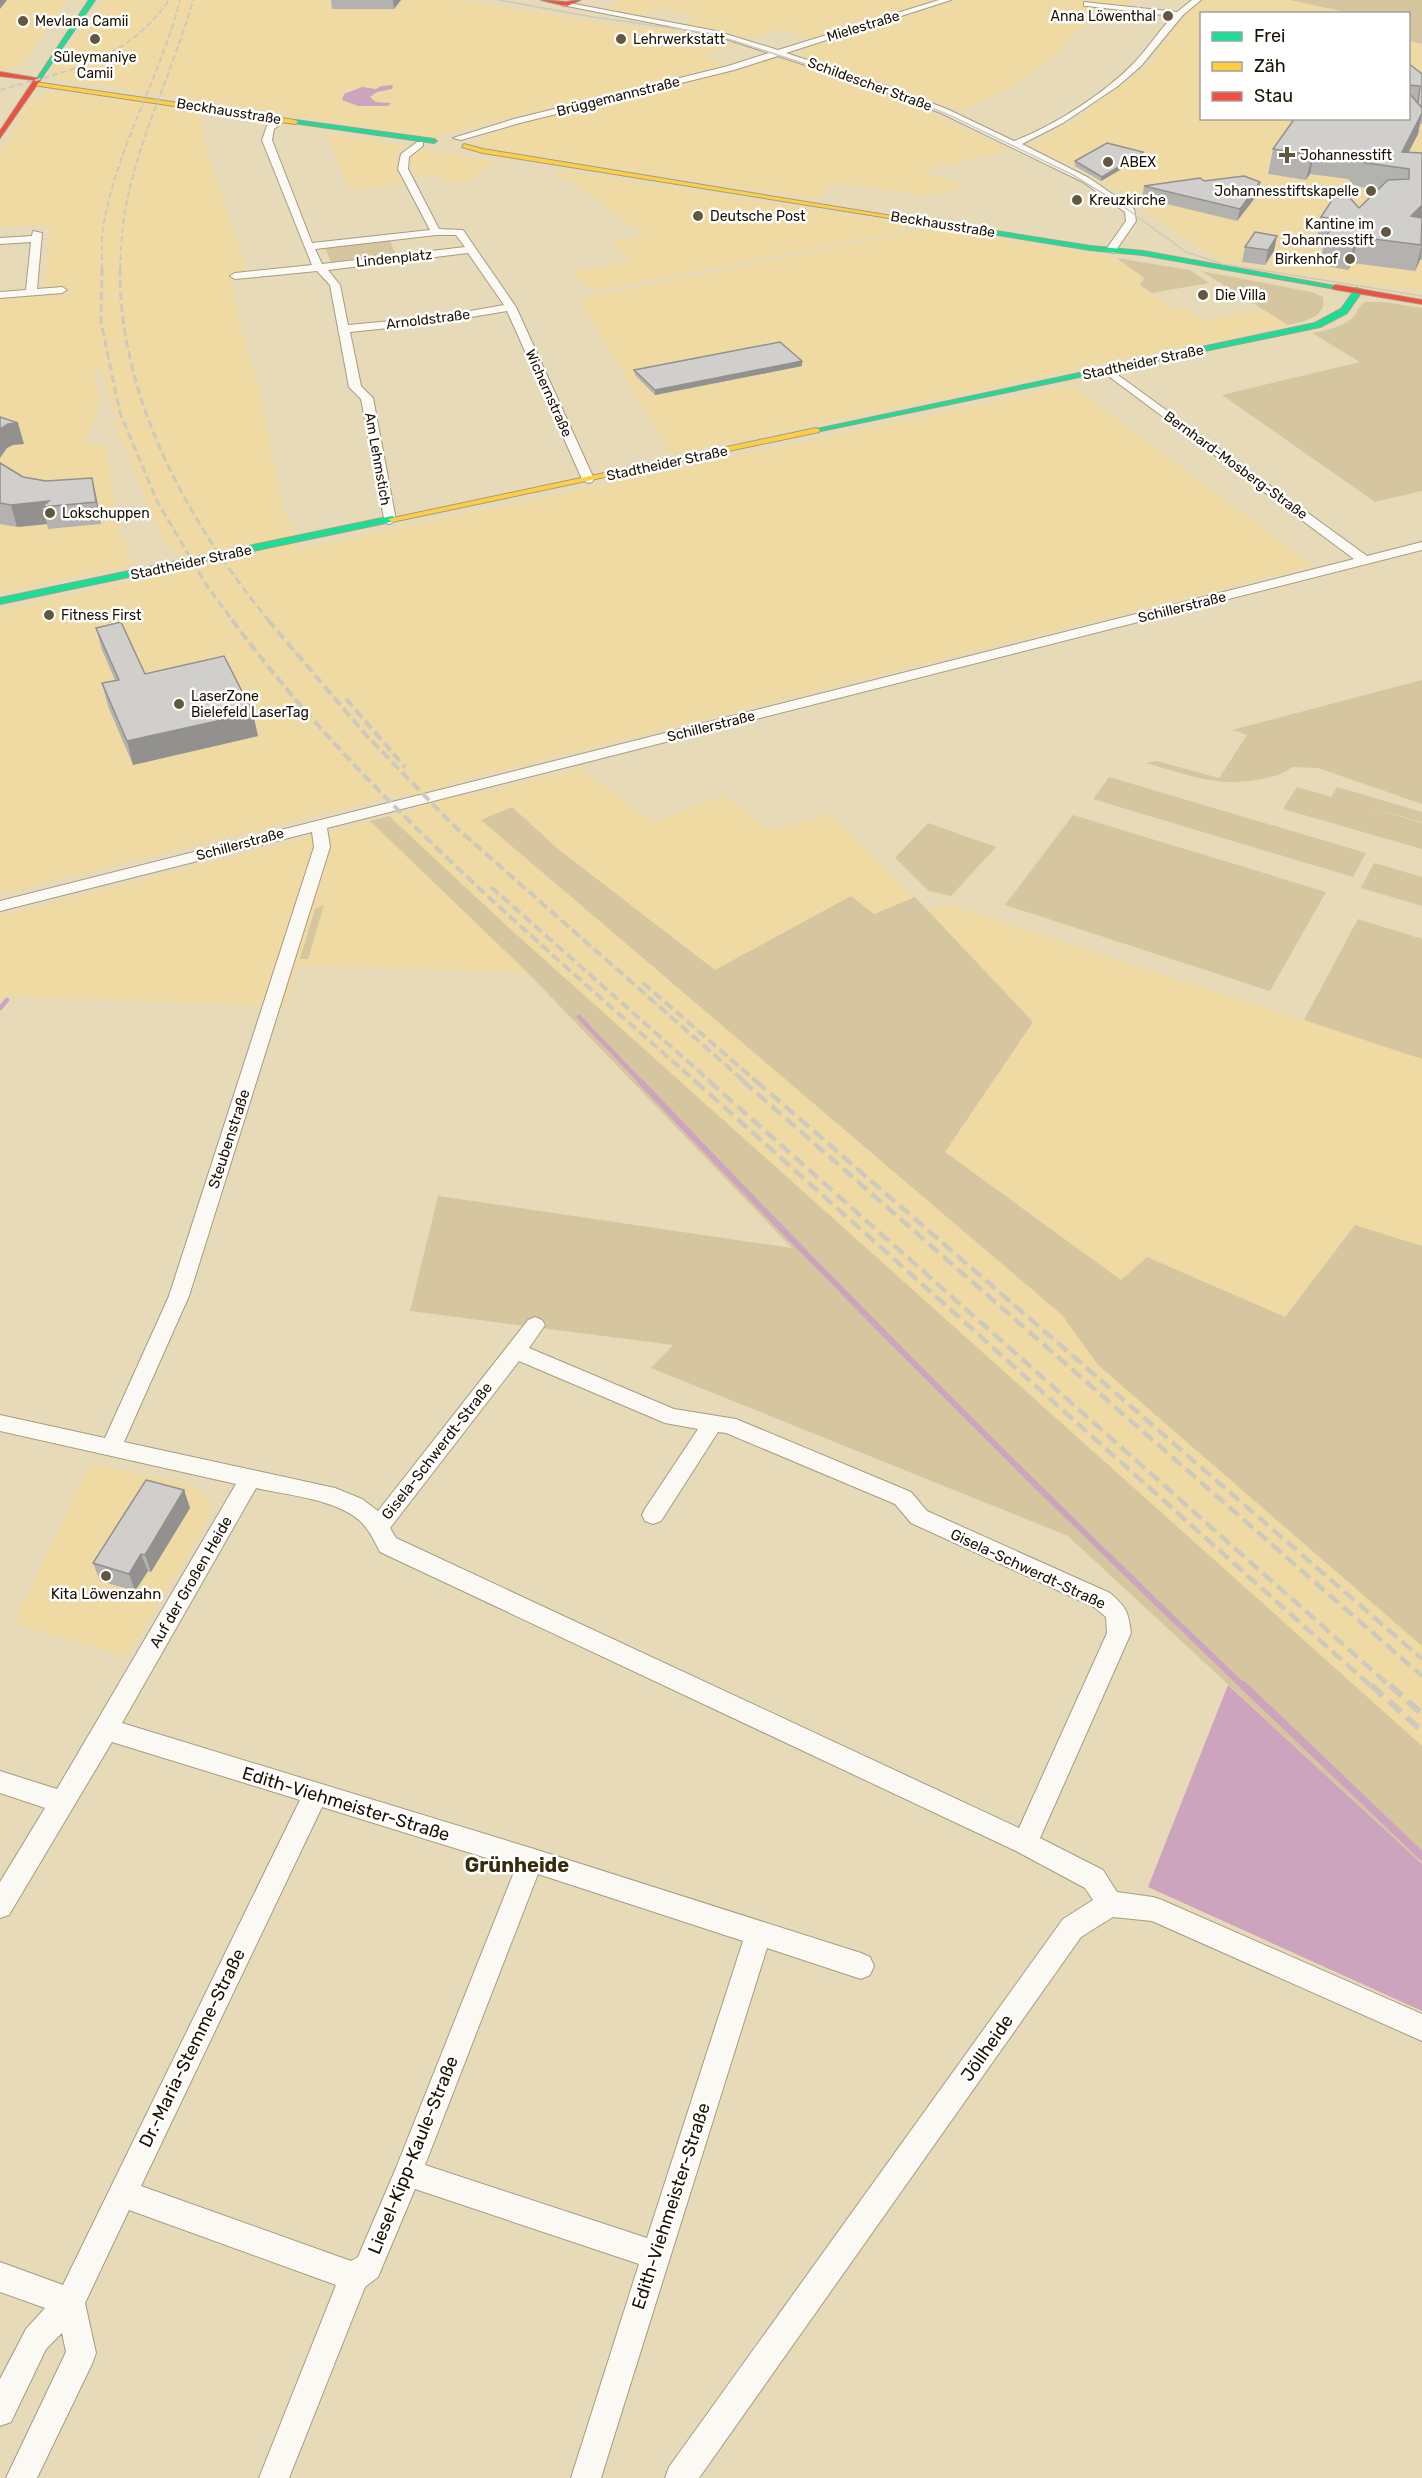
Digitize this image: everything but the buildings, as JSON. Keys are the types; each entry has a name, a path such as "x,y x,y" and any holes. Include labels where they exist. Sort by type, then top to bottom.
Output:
{"street":[{"path":"17,82 78,6 92,0"},
{"name":"Schildescher Straße","path":"544,0 572,2 696,28 778,52 908,97 1014,144 1086,180 1126,206 1131,213 1130,224 1116,251"},
{"name":"Mielestraße","path":"778,52 948,0"},
{"path":"1014,144 1040,134 1129,73 1176,14 1197,0"},
{"path":"1087,4 1176,14"},
{"path":"0,136 36,82 78,6"},
{"name":"Brüggemannstraße","path":"445,145 517,121 731,68 778,52"},
{"path":"0,74 17,82"},
{"path":"0,79 17,82"},
{"name":"Beckhausstraße","path":"17,82 36,82 116,94 1143,254 1422,302"},
{"name":"Am Lehmstich","path":"281,120 270,128 267,140 318,268 330,276 334,285 355,387 367,398 390,520"},
{"path":"436,232 402,165 404,156 445,145"},
{"name":"Lindenplatz","path":"308,246 436,232 459,232 469,250 318,268"},
{"path":"0,241 36,236 31,292"},
{"name":"Wichernstraße","path":"469,250 511,307 588,479"},
{"path":"235,276 318,268"},
{"path":"0,295 62,290"},
{"name":"Stadtheider Straße","path":"0,602 1310,327 1332,318 1330,310 1350,290"},
{"name":"Arnoldstraße","path":"344,329 436,320 511,307"},
{"name":"Bernhard-Mosberg-Straße","path":"1107,370 1365,561"},
{"name":"Schillerstraße","path":"0,906 1422,546"},
{"name":"Steubenstraße","path":"111,1447 165,1330 197,1241 322,847 318,824"},
{"name":"Gisela-Schwerdt-Straße","path":"250,1479 335,1497 362,1508 379,1526 535,1324"},
{"name":"Gisela-Schwerdt-Straße","path":"515,1351 672,1417 728,1425 903,1498 919,1517 1102,1600 1117,1613 1119,1633 1025,1843"},
{"path":"0,1423 250,1479"},
{"path":"653,1515 713,1424"},
{"name":"Auf der Großen Heide","path":"0,1906 106,1729 250,1479"},
{"path":"379,1526 388,1545 1025,1843 1094,1879 1110,1904 1153,1909 1422,2028"},
{"name":"Edith-Viehmeister-Straße","path":"106,1729 531,1860 861,1966"},
{"path":"0,1782 62,1802"},
{"name":"Dr.-Maria-Stemme-Straße","path":"0,2411 36,2339 70,2302 315,1795"},
{"name":"Liesel-Kipp-Kaule-Straße","path":"274,2478 354,2277 368,2267 408,2172 531,1860"},
{"name":"Jöllheide","path":"680,2478 1072,1928 1110,1904"},
{"name":"Edith-Viehmeister-Straße","path":"586,2478 758,1934"},
{"path":"408,2172 655,2254"},
{"path":"121,2193 354,2277"},
{"path":"0,2277 70,2302 81,2353 21,2478"}],"shaded area":[{"path":"0,0 67,0 25,60 9,70 0,70"},
{"path":"103,0 456,0 629,27 672,29 737,44 705,56 724,66 432,137 54,78 57,74 50,71 60,57 68,52 76,33 81,31"},
{"path":"621,0 935,0 811,38 779,29 751,39 685,23 699,18 660,8 645,15 605,8"},
{"path":"959,0 1135,0 1124,6 1102,4 1053,58 1014,86 960,111 800,55 804,52 801,50"},
{"name":"Johannesstift","path":"1205,0 1290,0 1341,12 1200,12 1200,120 1410,120 1410,41 1422,44 1422,291 1220,258 1198,248 1119,192 1031,146 1081,115 1148,65 1187,13"},
{"path":"1290,0 1422,0 1422,44 1410,41 1410,12 1345,12"},
{"path":"772,59 791,61 899,99 1011,150 920,171 967,186 938,194 931,193 928,196 835,183 818,199 488,148 479,146 475,142 478,138 536,119"},
{"path":"393,85 392,89 377,92 370,97 376,102 391,103 388,106 358,106 342,100 344,94 362,87 376,89"},
{"path":"47,93 66,93 201,111 201,131 249,276 230,279 246,347 259,385 283,510 295,532 299,549 1072,385 1314,566 448,784 461,798 580,768 654,822 724,795 770,831 830,813 915,897 874,914 726,963 1033,1022 928,910 947,904 1422,1059 1422,1246 1355,1225 1285,1317 1149,1258 1422,1484 1422,1864 1068,1536 528,973 298,965 285,1007 5,996 0,1002 0,916 418,809 407,793 0,894 0,610 188,570 179,555 162,537 118,431 102,369 94,370 100,403 86,443 106,446 120,538 125,538 130,551 127,552 133,565 0,593 0,299 65,293 64,288 44,286 50,225 0,227 0,151 21,122 17,121 33,98 44,97"},
{"path":"326,133 407,146 396,154 395,160 397,172 405,184 349,190"},
{"path":"421,149 495,161 469,181 444,183 439,175 415,177 410,162 412,156"},
{"path":"557,170 917,226 885,235 593,291 571,272 632,261 611,242 644,235 570,180 559,178 556,174"},
{"path":"933,228 1113,257 1143,278 1138,285 1175,309 1184,308 1203,321 1263,309 1288,325 671,455 579,299"},
{"path":"390,241 396,255 331,262 325,248"},
{"path":"1117,258 1190,270 1209,283 1152,293 1140,285 1144,278"},
{"path":"1212,258 1422,294 1422,297 1201,260"},
{"path":"1201,271 1312,292 1323,297 1323,304 1318,314 1313,317 1288,325"},
{"path":"1365,302 1384,302 1422,308 1422,491 1375,502 1222,395 1360,362 1312,333 1344,324"},
{"path":"1422,680 1422,804 1318,768 1292,767 1282,774 1262,779 1231,782 1203,779 1146,763 1157,761 1219,778 1247,735 1232,730"},
{"path":"1109,777 1366,853 1353,877 1093,799"},
{"path":"1297,787 1331,797 1337,787 1422,812 1422,822 1357,804 1422,823 1422,849 1283,809"},
{"path":"512,807 558,849 715,970 851,896 874,914 915,897 1033,1022 945,1152 1121,1280 1147,1257 1285,1317 1355,1225 1422,1246 1422,1646 1098,1365 1062,1315 481,820"},
{"path":"1073,815 1326,892 1270,991 1005,905"},
{"path":"389,816 508,927 1422,1746 1422,1864 1068,1536 651,1368 673,1345 410,1311 438,1196 792,1248 528,973 370,821"},
{"path":"928,823 996,847 951,896 929,891 895,858"},
{"path":"1374,863 1422,877 1422,906 1361,888"},
{"path":"324,905 308,959 300,959 315,909"},
{"path":"1358,919 1422,939 1422,1059 1304,1020"},
{"name":"Kita Löwenzahn","path":"90,1463 189,1485 203,1492 210,1505 209,1516 203,1529 127,1657 14,1623"},
{"path":"1228,1685 1422,1864 1422,2011 1148,1887"}],"waterway":[{"path":"0,1008 7,1000"},
{"path":"579,1017 641,1082"},
{"path":"640,1081 938,1388 1244,1687"},
{"path":"1243,1685 1422,1856"}],"tram line":[{"path":"499,0 593,17 713,34 898,94 949,115 1073,175 1120,204 1186,252 1223,264 1422,296"}],"railway":[{"path":"0,90 72,69 115,50 152,21 169,0"},
{"path":"102,268 102,233 109,198 180,0"},
{"path":"120,268 124,218 133,175 193,0"},
{"path":"102,268 101,322 120,413 157,501 207,586 233,621"},
{"path":"120,268 123,317 131,364 145,411 164,456 211,542 269,621"},
{"path":"232,620 283,684 393,805 512,919 696,1082"},
{"path":"268,620 366,735 452,824 745,1082"},
{"path":"346,699 405,767"},
{"path":"491,887 711,1082"},
{"path":"643,983 757,1082"},
{"path":"695,1081 1372,1687"},
{"path":"709,1081 1391,1687"},
{"path":"743,1081 1422,1676"},
{"path":"756,1081 1422,1659"},
{"path":"1371,1685 1422,1731"},
{"path":"1390,1685 1422,1714"}],"traffic: fast":[{"path":"38,79 92,0"},
{"path":"295,122 434,141"},
{"path":"920,221 1090,248 1143,253 1336,287"},
{"path":"816,430 1317,325 1344,311 1359,290"},
{"path":"0,601 392,519"}],"traffic: slow":[{"path":"35,84 295,122"},
{"path":"464,146 483,151 920,221"},
{"path":"392,519 816,430"}],"traffic: jam":[{"path":"544,0 567,4 577,0"},
{"path":"0,74 38,79 0,136"},
{"path":"1336,287 1422,302"}],"place":[{"name":"Anna Löwenthal","path":"1168,16"},
{"name":"Mevlana Camii","path":"23,21"},
{"name":"Süleymaniye Camii","path":"95,39"},
{"name":"Lehrwerkstatt","path":"621,39"},
{"name":"Johannesstift","path":"1287,155"},
{"name":"ABEX","path":"1108,162"},
{"name":"Johannesstiftskapelle","path":"1371,191"},
{"name":"Kreuzkirche","path":"1077,200"},
{"name":"Deutsche Post","path":"698,216"},
{"name":"Kantine im Johannesstift","path":"1386,232"},
{"name":"Birkenhof","path":"1350,259"},
{"name":"Die Villa","path":"1203,295"},
{"name":"Lokschuppen","path":"50,513"},
{"name":"Fitness First","path":"49,615"},
{"name":"LaserZone Bielefeld LaserTag","path":"179,704"},
{"name":"Kita Löwenzahn","path":"106,1576"}],"district":[{"name":"Grünheide","path":"517,1865"}]}
